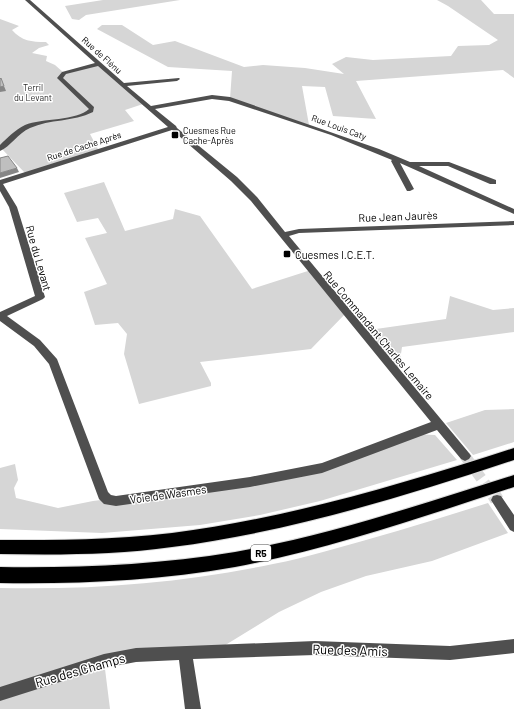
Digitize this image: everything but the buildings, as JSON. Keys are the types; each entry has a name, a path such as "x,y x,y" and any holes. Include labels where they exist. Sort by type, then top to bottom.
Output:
{"highway":[{"path":"0,547 48,548 112,545 171,540 231,531 289,520 389,493 514,454"},
{"name":"R5","path":"0,575 41,576 107,574 235,559 296,545 412,514 514,481"}],"street":[{"name":"Rue de Flénu","path":"29,0 150,108"},
{"path":"0,149 18,133 28,127 74,118 91,111 92,108 60,78 64,73 99,64"},
{"name":"Rue de Flénu","path":"123,85 176,79"},
{"path":"169,105 173,102 199,97"},
{"name":"Rue Louis Caty","path":"150,108 212,97 230,99 333,134 397,159 514,212"},
{"name":"Rue Commandant Charles Lemaire","path":"150,108 234,179 254,199 282,235 465,456"},
{"name":"Rue de Cache Après","path":"0,184 174,127"},
{"path":"397,159 395,161 410,189"},
{"path":"409,164 449,164 493,182"},
{"name":"Rue du Levant","path":"0,184 13,207 40,297 0,316"},
{"name":"Rue Jean Jaurès","path":"282,235 299,231 514,223"},
{"name":"Voie de Wasmes","path":"0,316 36,343 54,362 103,495 108,500 116,501 250,482 322,468 439,424"},
{"path":"497,500 514,526"},
{"name":"Rue des Amis","path":"185,652 315,648 450,653 514,646"},
{"path":"185,652 192,709"},
{"name":"Rue des Champs","path":"0,694 104,661 136,655 185,652"}],"green space":[{"path":"103,0 180,0 86,15 79,20 72,19 65,6"},
{"path":"437,0 481,0 494,14 514,14 514,78 503,70 356,81 376,119 333,116 325,87 302,86 309,125 230,99 232,71 168,67 97,29 102,25 122,25 153,45 175,41 244,67 263,65 305,68 344,74 332,64 346,57 373,60 451,56 458,46 489,45 498,40"},
{"name":"Terril du Levant","path":"0,19 19,26 12,30 23,39 46,42 49,45 39,48 32,53 47,56 46,61 55,65 64,73 99,64 143,104 125,110 134,121 90,134 99,151 26,174 1,148 0,149"},
{"path":"104,182 125,231 173,219 175,209 200,216 252,289 311,270 347,312 311,349 200,362 211,383 211,386 139,404 124,354 127,334 118,323 95,325 84,292 107,284 85,238 107,233 98,218 77,222 64,193"},
{"path":"450,296 493,310 514,308 514,332 402,347 398,374 362,331 446,319"},
{"path":"514,409 514,442 473,455 446,423 485,410"},
{"path":"413,434 435,435 457,460 320,501 260,515 200,525 102,533 0,529 0,468 15,464 18,480 14,488 16,498 58,508 93,501 282,477"},
{"path":"488,503 508,533 432,561 366,576 321,592 279,612 214,652 104,661 110,709 0,709 0,588 69,588 138,584 239,571 323,552"}],"tunnel":[{"path":"465,456 494,496"},
{"path":"494,495 497,500"}],"place":[{"name":"Cuesmes Rue Cache-Après","path":"175,135"},
{"name":"Cuesmes I.C.E.T.","path":"287,254"}]}
